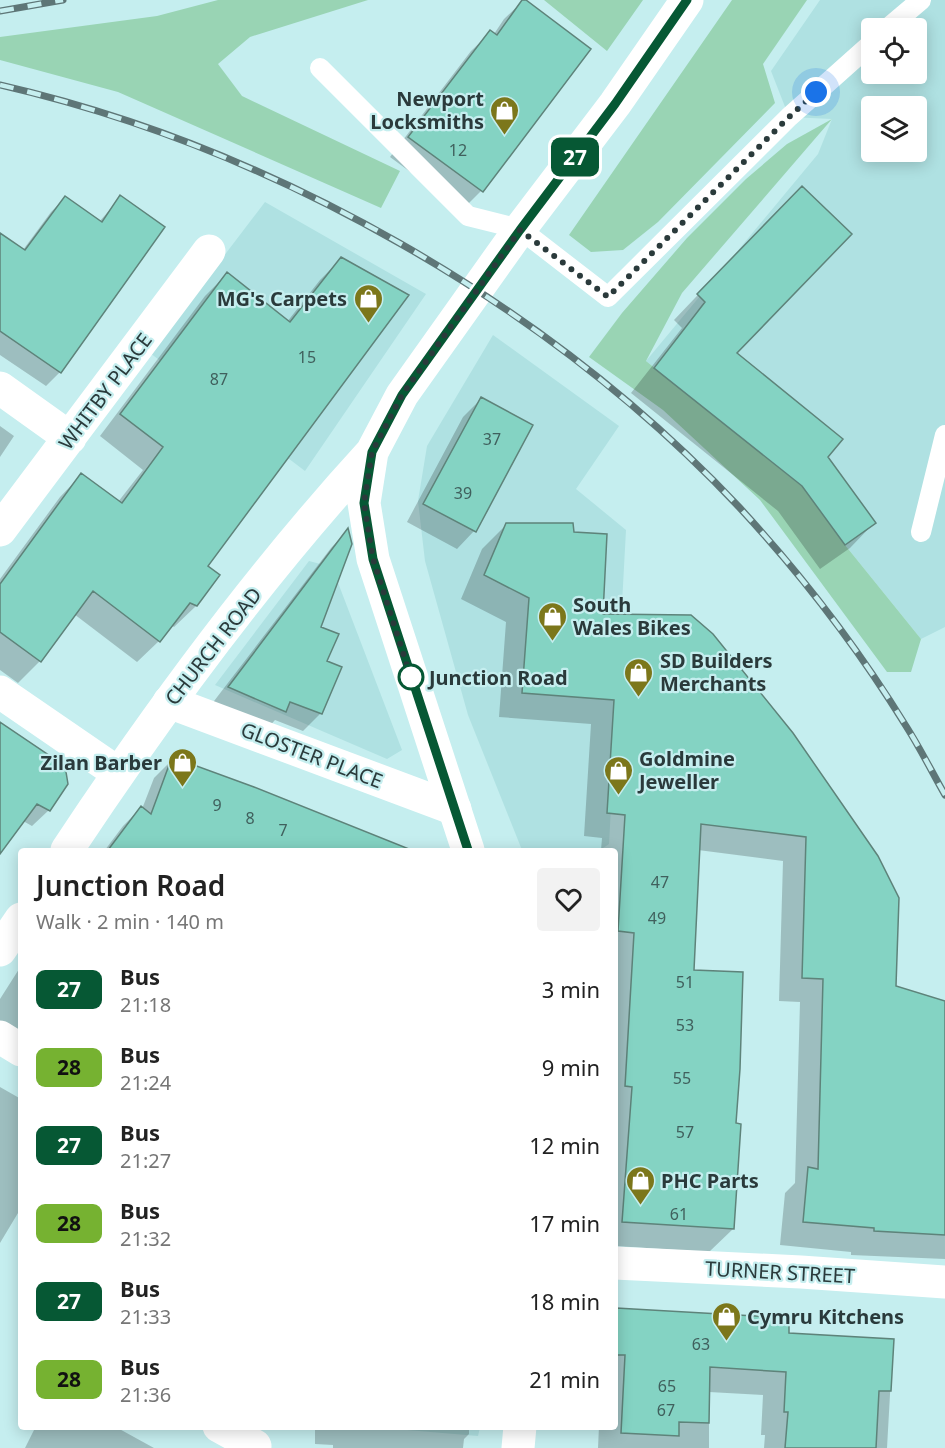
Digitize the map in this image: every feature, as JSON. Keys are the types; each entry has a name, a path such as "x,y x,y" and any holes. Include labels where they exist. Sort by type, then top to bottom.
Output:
{"street":[{"path":"467,848 373,559 364,503 372,452 402,395 520,230 615,104 687,0"},
{"name":"WHITBY PLACE","path":"0,530 209,251"},
{"path":"0,388 70,438"},
{"name":"CHURCH ROAD","path":"68,848 169,702 315,514 372,452"},
{"path":"0,692 118,773"},
{"name":"GLOSTER PLACE","path":"169,702 455,809"},
{"path":"0,950 18,923"},
{"path":"0,1037 18,1048"},
{"name":"TURNER STREET","path":"618,1263 945,1282"},
{"path":"230,1430 258,1440"},
{"path":"518,1448 520,1430"}],"lane":[{"path":"900,18 921,0"},
{"path":"320,68 468,216 520,230 608,297 789,117 861,53"},
{"path":"921,532 945,435"}],"shaded area":[{"path":"820,0 945,0 945,627 921,639 798,483 646,361 818,154 832,119 789,117 771,71"},
{"path":"265,202 426,294 305,471 150,353"},
{"path":"493,335 619,426 576,489 626,530 609,844 603,848 521,848 468,715 425,561 418,501 427,446"},
{"path":"309,561 332,567 402,750 387,759 215,685"},
{"path":"407,1430 479,1430 478,1436"}],"green space":[{"path":"218,0 368,0 250,37 218,64 242,96 400,171 381,208 118,92 0,60 0,37 157,16"},
{"path":"544,0 643,0 607,51"},
{"path":"732,0 807,0 763,64 775,103 658,222 623,250 591,252 569,235"},
{"path":"832,119 682,293 646,361 804,488 845,545 921,639 911,672 887,672 760,500 663,410 589,357 622,313 687,238 746,179 787,144"}],"building":[{"path":"522,0 526,0 591,49 483,192 408,137 490,30 497,35"},
{"path":"802,186 852,234 737,353 843,439 828,457 876,523 845,545 802,486 654,368 705,302 697,294"},
{"path":"120,195 165,227 61,373 0,331 0,233 25,250 65,196 102,222"},
{"path":"341,257 409,295 208,566 220,575 197,606 190,603 160,642 93,591 41,662 0,632 0,584 81,473 122,503 163,447 120,414 227,272 290,322"},
{"path":"481,397 533,425 476,532 423,504"},
{"path":"506,523 573,523 574,532 607,534 603,614 691,615 713,634 793,733 878,856 899,898 896,986 945,1001 945,1235 874,1231 874,1228 803,1222 808,1167 818,1169 823,979 802,978 806,837 701,824 694,970 743,972 736,1123 741,1124 734,1229 622,1222 632,1087 625,1086 634,933 618,931 625,815 607,813 614,700 522,693 529,598 484,575"},
{"path":"348,528 352,544 321,627 339,634 327,661 342,667 322,714 290,702 286,712 228,687"},
{"path":"0,722 65,766 68,784 50,811 37,804 0,854"},
{"path":"172,757 406,848 110,848 141,806 151,814"},
{"path":"618,1308 789,1318 789,1333 894,1339 891,1391 879,1391 876,1448 785,1448 788,1412 784,1412 786,1372 710,1367 709,1423 679,1422 679,1436 621,1433 625,1355 618,1355"}],"railway":[{"path":"0,11 63,0"},
{"path":"0,85 102,113 203,149 303,192 400,243 493,301 581,364 664,433 739,507 784,559 828,612 888,697 945,795"}],"bus line":[{"name":"27","path":"467,848 373,559 364,503 372,452 402,395 520,230 615,104 687,0"}],"place":[{"name":"Newport Locksmiths","path":"505,136"},
{"name":"MG's Carpets","path":"368,324"},
{"name":"South Wales Bikes","path":"552,642"},
{"name":"Junction Road","path":"411,677"},
{"name":"SD Builders Merchants","path":"639,698"},
{"name":"Zilan Barber","path":"183,788"},
{"name":"Goldmine Jeweller","path":"618,796"},
{"name":"PHC Parts","path":"640,1206"},
{"name":"Cymru Kitchens","path":"726,1342"}],"route":[{"path":"411,677 412,681 373,559 364,503 372,452 402,395 520,230 608,297 816,92"}]}
